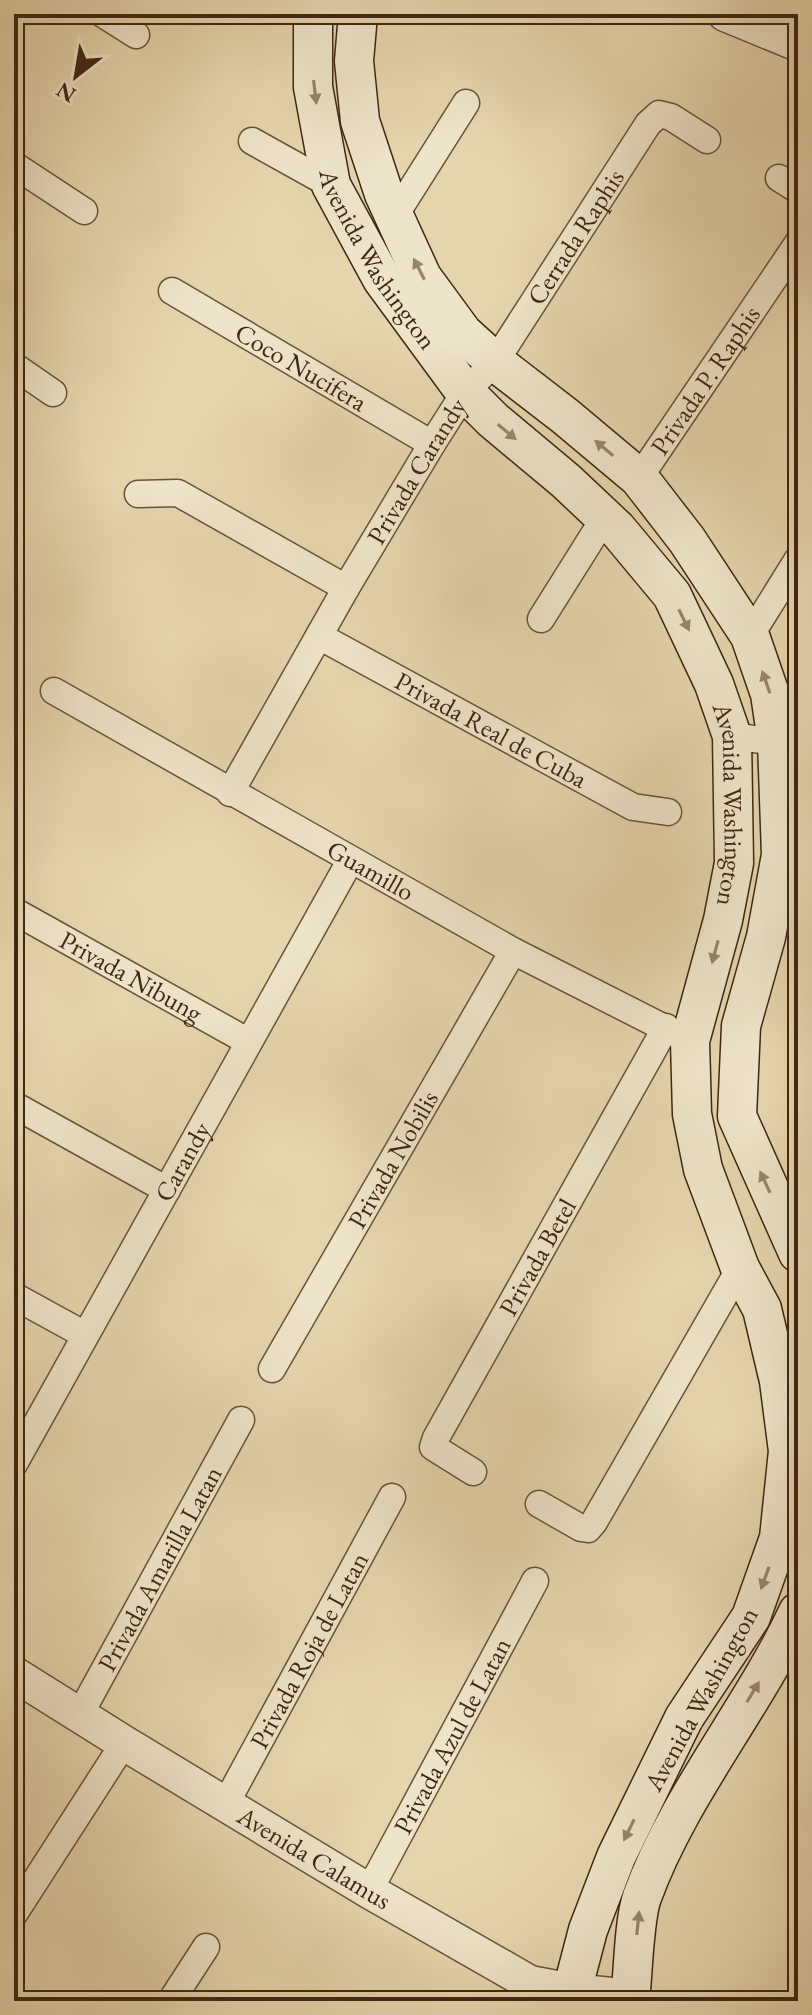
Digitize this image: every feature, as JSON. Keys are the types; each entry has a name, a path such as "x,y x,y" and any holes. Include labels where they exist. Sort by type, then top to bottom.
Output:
{"main road":[{"name":"Avenida Washington","path":"313,14 313,87 331,185 382,279 465,392 605,517 672,595 714,684 732,736 734,863 723,920 678,1034 703,1169 740,1268 762,1309 779,1381 788,1451 779,1538 751,1617 684,1718 616,1857 588,1930 572,1996"},
{"name":"Avenida Washington","path":"358,14 354,61 360,121 384,194 422,277 463,333 639,478 687,540 750,636 787,743 781,855 766,937 741,1026 737,1116 798,1253"},
{"name":"Avenida Washington","path":"635,2000 641,1900 680,1813 784,1642 798,1612"}],"street":[{"path":"103,14 136,35"},
{"path":"725,14 798,44"},
{"path":"394,217 466,103"},
{"name":"Cerrada Raphis","path":"495,362 648,124 659,114 671,117 707,140"},
{"path":"252,141 331,185"},
{"path":"14,165 84,211"},
{"name":"Privada P. Raphis","path":"639,478 798,243"},
{"name":"Coco Nucifera","path":"172,291 432,444"},
{"name":"Privada Carandy","path":"230,793 432,444 465,392 495,362"},
{"path":"14,366 53,393"},
{"path":"138,494 178,493 346,588"},
{"path":"541,619 605,517"},
{"path":"750,636 798,559"},
{"name":"Privada Real de Cuba","path":"319,636 633,807 668,812"},
{"name":"Guamillo","path":"54,691 513,951 678,1034"},
{"path":"732,736 787,743"},
{"name":"Carandy","path":"14,1464 350,861"},
{"name":"Privada Nibung","path":"14,911 249,1042"},
{"name":"Privada Nobilis","path":"272,1369 513,951"},
{"name":"Privada Betel","path":"473,1472 438,1452 433,1447 436,1438 678,1034"},
{"path":"14,1105 167,1190"},
{"path":"539,1504 581,1528 588,1529 594,1522 740,1268"},
{"path":"14,1296 85,1335"},
{"name":"Privada Amarilla Latan","path":"79,1716 241,1420"},
{"name":"Privada Roja de Latan","path":"225,1805 392,1497"},
{"name":"Privada Azul de Latan","path":"369,1891 535,1581"},
{"name":"Avenida Calamus","path":"14,1674 225,1805 530,1983 572,1996 635,2000"},
{"path":"18,1901 124,1743"},
{"path":"172,2001 206,1947"}]}
